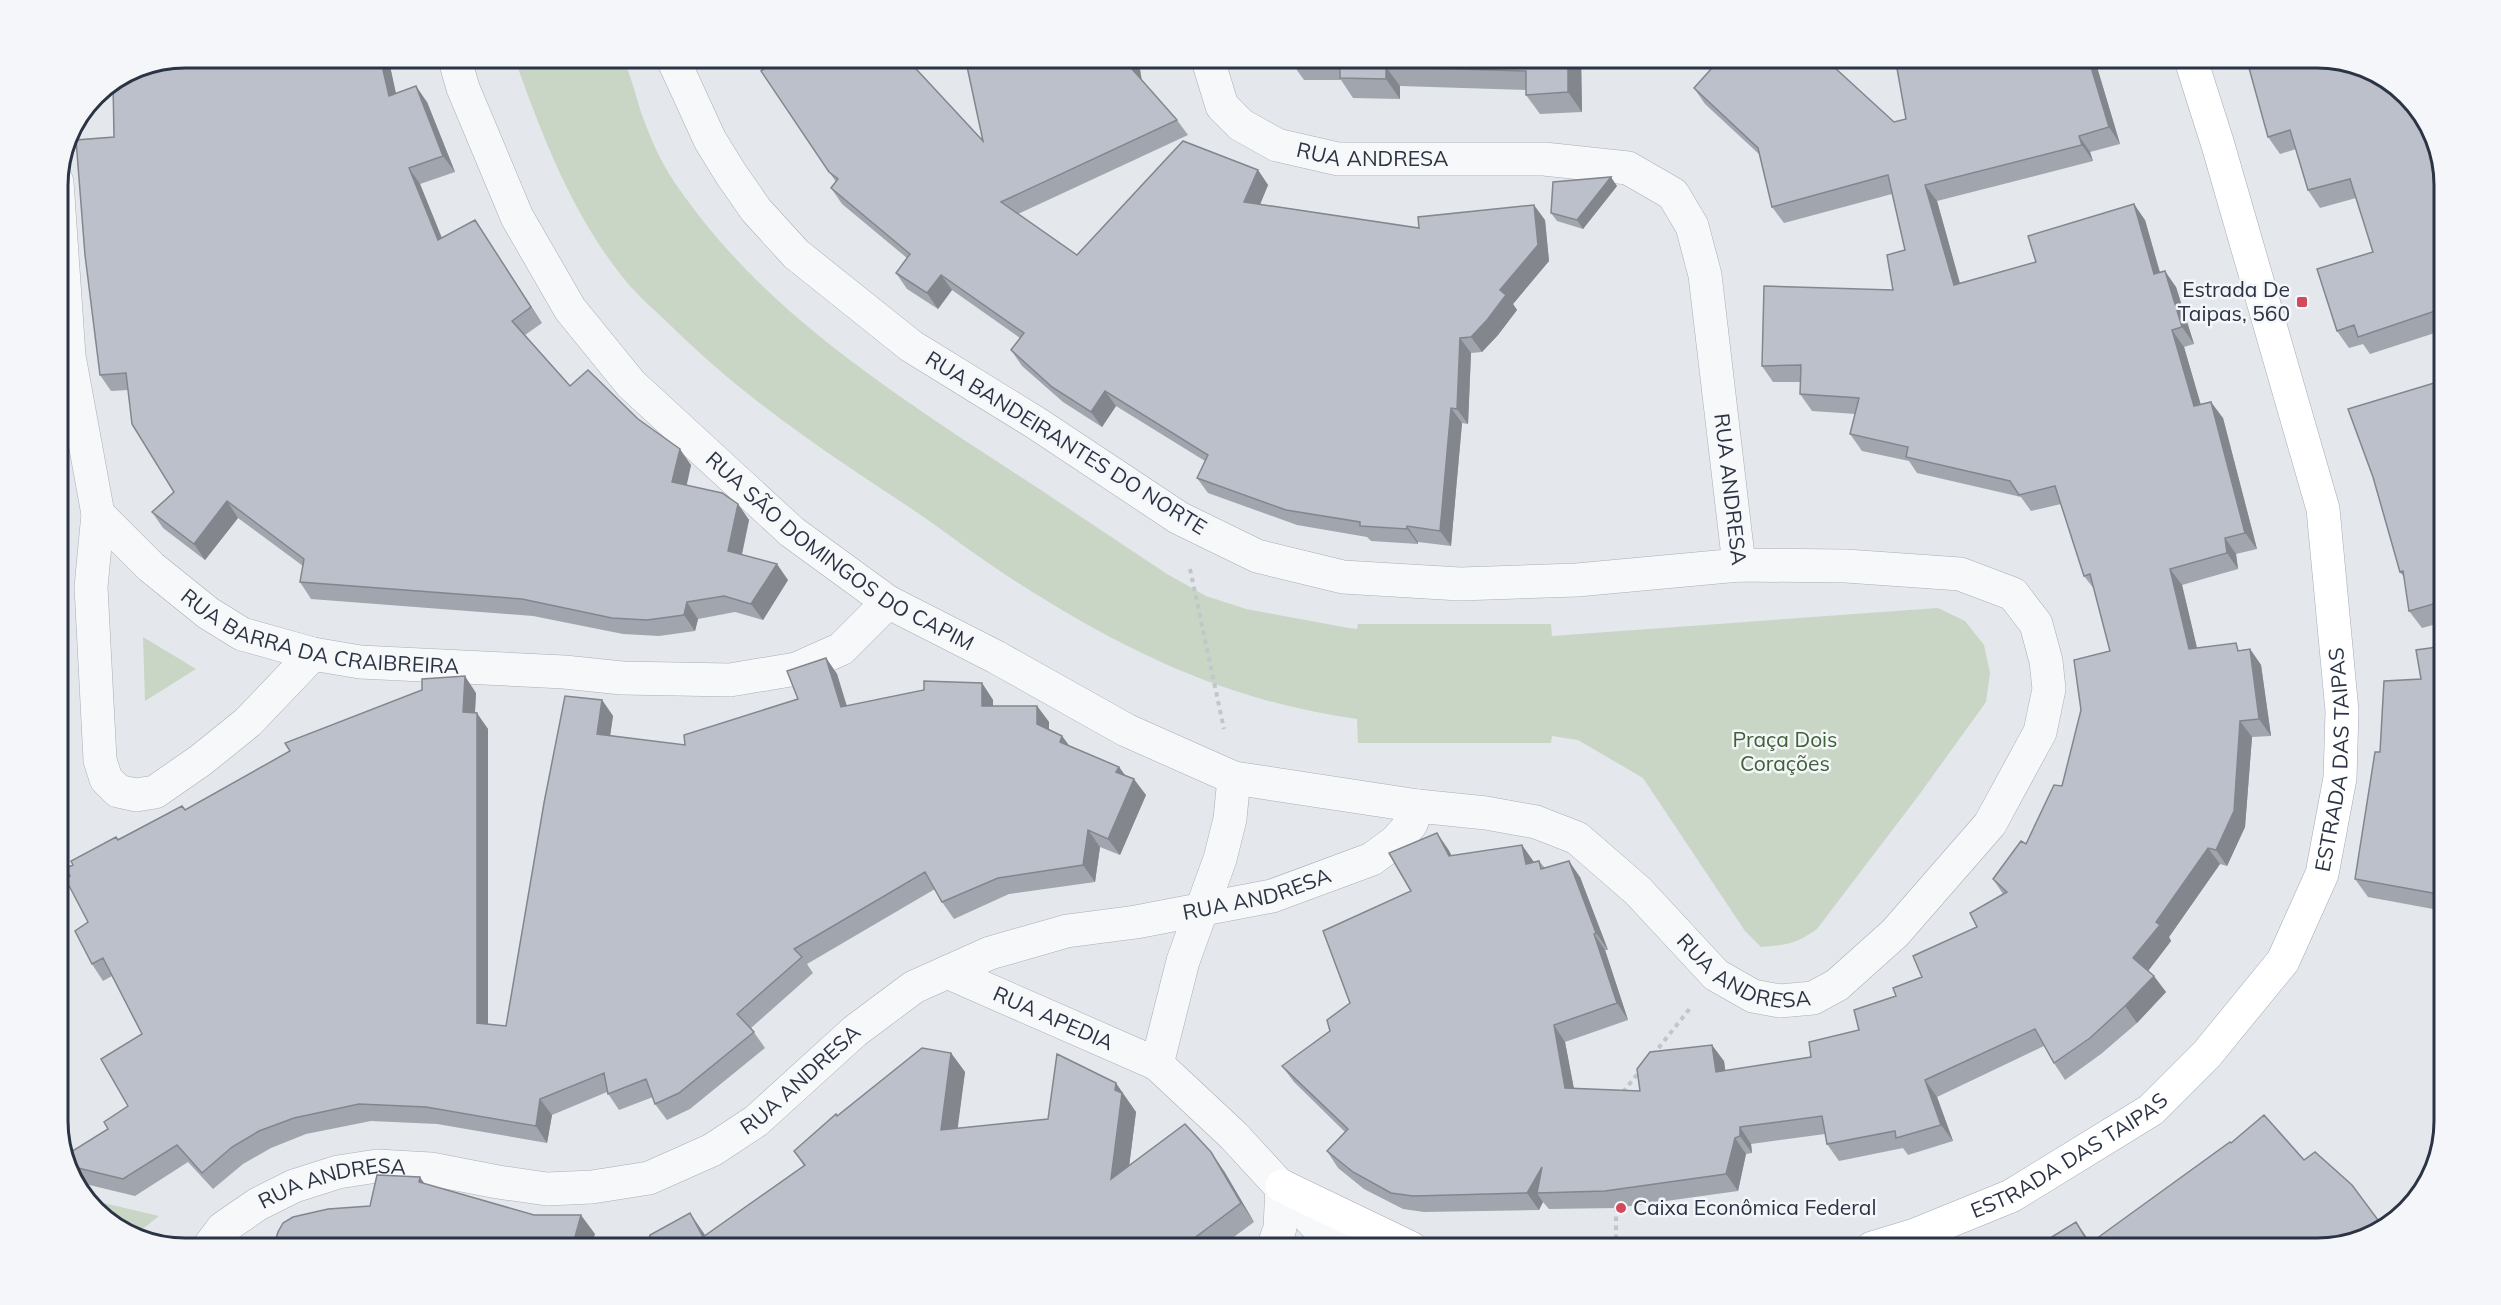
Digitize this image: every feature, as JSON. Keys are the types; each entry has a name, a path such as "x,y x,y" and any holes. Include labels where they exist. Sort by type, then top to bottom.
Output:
{"main road":[{"name":"ESTRADA DAS TAIPAS","path":"1905,1238 2011,1196 2151,1110 2207,1054 2283,961 2322,874 2340,778 2342,711 2323,509 2228,178 2193,68"},
{"path":"1282,1186 1390,1238"}],"street":[{"name":"RUA SÃO DOMINGOS DO CAPIM","path":"457,68 462,88 517,217 570,309 631,384 784,525 888,602 996,657 1126,730 1234,778 1418,806"},
{"name":"RUA BANDEIRANTES DO NORTE","path":"677,68 710,140 731,174 756,210 796,254 911,346 1036,423 1179,518 1257,556 1343,577 1460,585 1577,580 1739,565"},
{"name":"RUA ANDRESA","path":"216,1238 223,1228 258,1204 294,1186 347,1171 377,1166 431,1169 547,1189 592,1187 649,1178 712,1150 756,1121 855,1031 914,987 990,953 1067,931 1203,911 1272,896 1372,859 1396,841 1411,824 1418,806 1486,813 1536,822 1577,838 1638,891 1716,975 1753,996 1780,1001 1813,998 1837,986 1895,933 1990,824 2040,732 2049,689 2046,661 2036,624 2013,594 1959,574 1846,566 1739,565 1704,275 1692,226 1673,194 1628,168 1544,159 1338,159 1277,145 1241,125 1222,106 1210,68"},
{"path":"68,342 98,514 91,587 100,760 105,779 118,791 136,795 155,792 201,760 248,722 313,654"},
{"name":"RUA BARRA DA CRAIBREIRA","path":"98,514 152,567 207,613 242,634 313,654 360,662 564,672 622,678 730,680 796,669 841,649 888,602"},
{"path":"1157,1064 1183,961 1220,859 1230,819 1234,778"},
{"name":"RUA APEDIA","path":"947,972 1157,1064 1234,1136 1328,1238"},
{"path":"1276,1238 1280,1228 1282,1186"}],"path":[{"path":"1179,518 1234,778"},
{"path":"1618,1100 1716,975"},
{"path":"1616,1202 1616,1238"}],"green space":[{"name":"Praça Dois Corações","path":"518,68 626,68 649,134 675,184 712,232 780,303 856,365 896,394 1167,574 1206,596 1246,609 1357,629 1358,624 1551,624 1552,636 1938,608 1965,621 1984,645 1990,673 1986,702 1817,929 1791,943 1761,947 1745,931 1643,778 1578,740 1552,736 1551,743 1358,743 1357,719 1263,700 1177,669 1094,628 999,570 842,463 751,397 694,348 634,290 610,261 576,206 536,118"},
{"path":"143,637 196,669 145,701"},
{"path":"102,1203 159,1216 142,1230 119,1218"}],"building":[{"path":"177,68 383,68 389,96 416,86 443,156 409,168 438,240 475,220 531,307 512,321 570,386 588,370 638,419 680,449 672,482 722,493 738,504 728,551 777,564 751,604 724,596 687,602 684,615 647,620 612,618 522,599 300,582 304,559 227,501 194,544 152,512 174,492 132,424 126,373 100,375 85,255 76,140 114,137 113,92 140,76 162,70"},
{"path":"765,68 915,68 983,141 967,68 1131,68 1177,120 1001,202 1077,255 1183,141 1258,170 1244,202 1419,228 1418,217 1534,205 1538,245 1500,290 1506,295 1487,320 1471,337 1460,338 1457,409 1451,408 1440,531 1407,526 1407,529 1360,526 1360,522 1286,510 1197,478 1208,455 1105,391 1091,412 1052,387 1011,350 1024,333 941,275 927,293 896,273 910,254 831,188 838,179 829,172 761,71"},
{"path":"1340,68 1386,68 1386,79 1340,78"},
{"path":"1421,68 1568,68 1568,92 1526,95 1526,71"},
{"path":"1712,68 1835,68 1894,122 1906,119 1897,68 2091,68 2109,127 2079,136 2082,145 1925,185 1954,285 2036,262 2028,236 2134,204 2154,274 2165,271 2182,327 2172,330 2194,406 2211,402 2245,533 2225,538 2227,553 2170,569 2189,649 2236,643 2238,651 2250,649 2259,719 2240,721 2234,811 2216,850 2208,848 2156,922 2160,925 2133,958 2154,976 2090,1038 2054,1063 2035,1029 1925,1080 1941,1125 1896,1138 1895,1131 1827,1144 1822,1116 1740,1127 1740,1136 1735,1138 1726,1174 1605,1191 1537,1193 1542,1167 1527,1193 1413,1196 1391,1193 1353,1172 1327,1151 1348,1129 1282,1066 1330,1031 1327,1020 1350,1003 1323,931 1411,891 1389,853 1437,833 1449,856 1522,845 1526,864 1539,861 1541,869 1569,861 1596,933 1594,934 1617,1003 1554,1025 1565,1088 1640,1091 1637,1069 1650,1052 1712,1045 1716,1072 1811,1057 1809,1042 1859,1030 1854,1010 1896,996 1893,988 1922,977 1913,956 1977,927 1970,913 2007,892 1993,879 2021,841 2026,844 2054,785 2062,786 2081,710 2074,660 2110,651 2090,574 2084,576 2055,486 2019,495 2010,481 1906,457 1908,447 1850,434 1859,398 1800,394 1801,365 1762,366 1764,286 1893,290 1887,255 1905,250 1888,175 1772,207 1758,148 1694,88"},
{"path":"2249,68 2339,70 2382,87 2404,107 2414,119 2421,133 2431,162 2433,312 2358,337 2354,325 2337,331 2317,269 2373,252 2350,179 2308,190 2290,130 2268,137"},
{"path":"1611,177 1577,220 1551,213 1553,182"},
{"path":"2433,383 2433,604 2409,611 2403,571 2400,572 2373,477 2348,409"},
{"path":"2433,648 2434,893 2355,879 2375,752 2380,752 2384,681 2421,679 2416,650"},
{"path":"826,658 841,707 924,690 924,681 982,683 982,706 1037,706 1037,724 1062,736 1060,742 1119,767 1116,772 1134,779 1108,839 1088,830 1083,865 998,878 942,902 925,872 794,949 802,957 737,1014 754,1032 679,1093 655,1104 646,1079 608,1094 604,1073 540,1099 536,1126 426,1107 359,1104 294,1118 259,1131 232,1147 202,1173 177,1145 123,1179 78,1168 72,1151 108,1129 104,1122 128,1106 101,1059 142,1034 103,958 92,964 75,931 88,922 68,884 70,876 68,867 73,865 71,861 116,837 118,840 182,806 185,810 290,751 285,743 422,690 422,679 465,676 463,712 477,713 477,1023 506,1026 544,803 565,696 602,700 597,734 685,745 684,735 798,699 787,671"},
{"path":"922,1048 951,1053 941,1130 1048,1119 1057,1054 1116,1083 1115,1090 1122,1093 1111,1179 1185,1124 1211,1152 1241,1203 1194,1238 649,1238 650,1235 690,1213 703,1237 805,1165 794,1151 836,1114 837,1116"},
{"path":"2264,1115 2304,1160 2315,1152 2352,1185 2378,1220 2347,1234 2316,1238 2097,1238 2231,1143"},
{"path":"377,1175 420,1177 419,1182 534,1215 581,1215 575,1238 276,1238 283,1223 293,1217 328,1209 370,1206"},
{"path":"2076,1222 2085,1238 2050,1238"}],"place":[{"name":"Estrada De Taipas, 560","path":"2302,302"},
{"name":"Caixa Econômica Federal","path":"1621,1208"}]}
